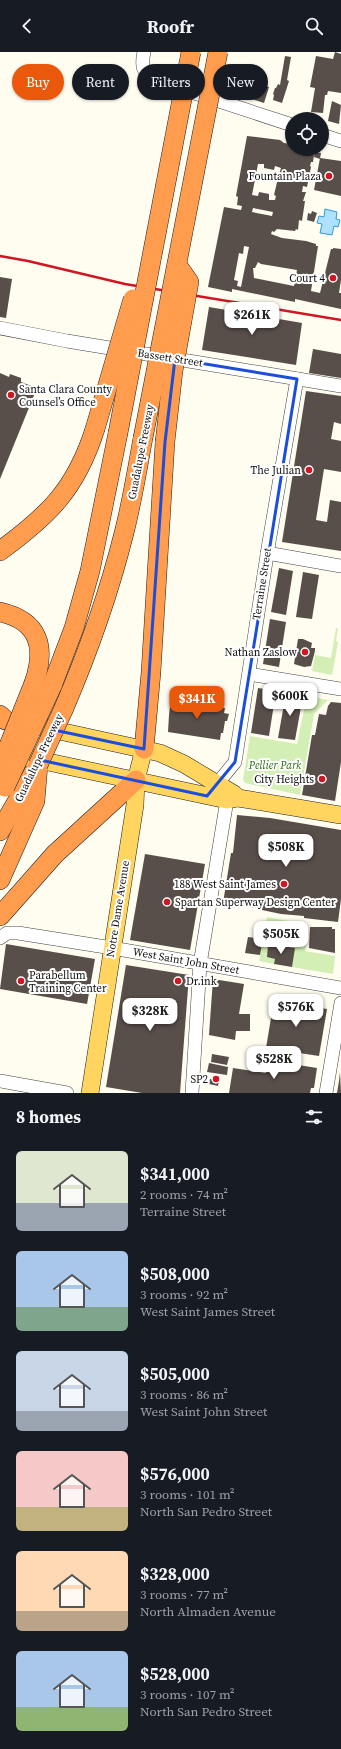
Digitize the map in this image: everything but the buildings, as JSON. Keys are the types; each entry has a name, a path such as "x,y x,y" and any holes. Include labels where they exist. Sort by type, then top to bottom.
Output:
{"highway":[{"name":"Guadalupe Freeway","path":"2,791 43,684 74,628 90,571 191,52"},
{"name":"Guadalupe Freeway","path":"0,831 29,794 38,765 72,689 98,621 114,569 132,500 218,52"},
{"path":"0,551 32,528 45,515 68,488 89,448 140,269 165,140 178,120"},
{"path":"144,749 151,672 165,442 173,371 189,282 177,265"},
{"path":"0,612 18,617 31,629 38,641 43,684 0,768"},
{"path":"2,929 55,854 136,780"},
{"path":"0,880 35,801 29,794"}],"main road":[{"path":"2,718 160,753 184,764 212,790"},
{"name":"Notre Dame Avenue","path":"90,1093 135,805 136,780 144,749"},
{"path":"0,752 136,780 234,794 232,799 341,815"}],"street":[{"path":"144,52 144,72 155,80 285,123"},
{"path":"329,137 341,141"},
{"name":"Bassett Street","path":"0,328 75,342 341,386"},
{"name":"Terraine Street","path":"212,790 235,762 267,553 297,379"},
{"path":"267,553 341,566"},
{"path":"249,674 341,689"},
{"path":"192,1093 200,964 232,799"},
{"name":"West Saint John Street","path":"2,929 341,988"},
{"path":"326,1093 341,1003"},
{"path":"0,1081 66,1093"}],"highlighted area":[{"path":"175,359 297,379 235,762 207,796 40,760 54,730 144,749 165,442"}],"green space":[{"path":"336,628 338,628 336,641 338,642 332,675 312,671 315,655 331,658"},
{"name":"Pellier Park","path":"307,696 328,700 314,714 300,795 245,783 243,780 250,736 297,744"},
{"path":"267,917 304,924 302,937 307,938 305,951 335,956 333,974 292,967 294,948 268,944 267,957 275,959 274,964 259,961"}],"water":[{"path":"325,209 337,212 336,219 340,220 338,227 334,226 332,235 320,233 322,224 317,223 319,216 324,217"}],"railway":[{"path":"0,256 28,261 125,284 341,320"}],"place":[{"name":"Fountain Plaza","path":"329,176"},
{"name":"Court 4","path":"333,278"},
{"name":"Santa Clara County Counsel’s Office","path":"11,395"},
{"name":"The Julian","path":"309,470"},
{"name":"Nathan Zaslow","path":"305,652"},
{"name":"City Heights","path":"322,779"},
{"name":"188 West Saint James","path":"284,884"},
{"name":"Spartan Superway Design Center","path":"167,902"},
{"name":"Parabellum Training Center","path":"21,981"},
{"name":"Dr.ink","path":"178,981"},
{"name":"SP2","path":"216,1079"}]}
